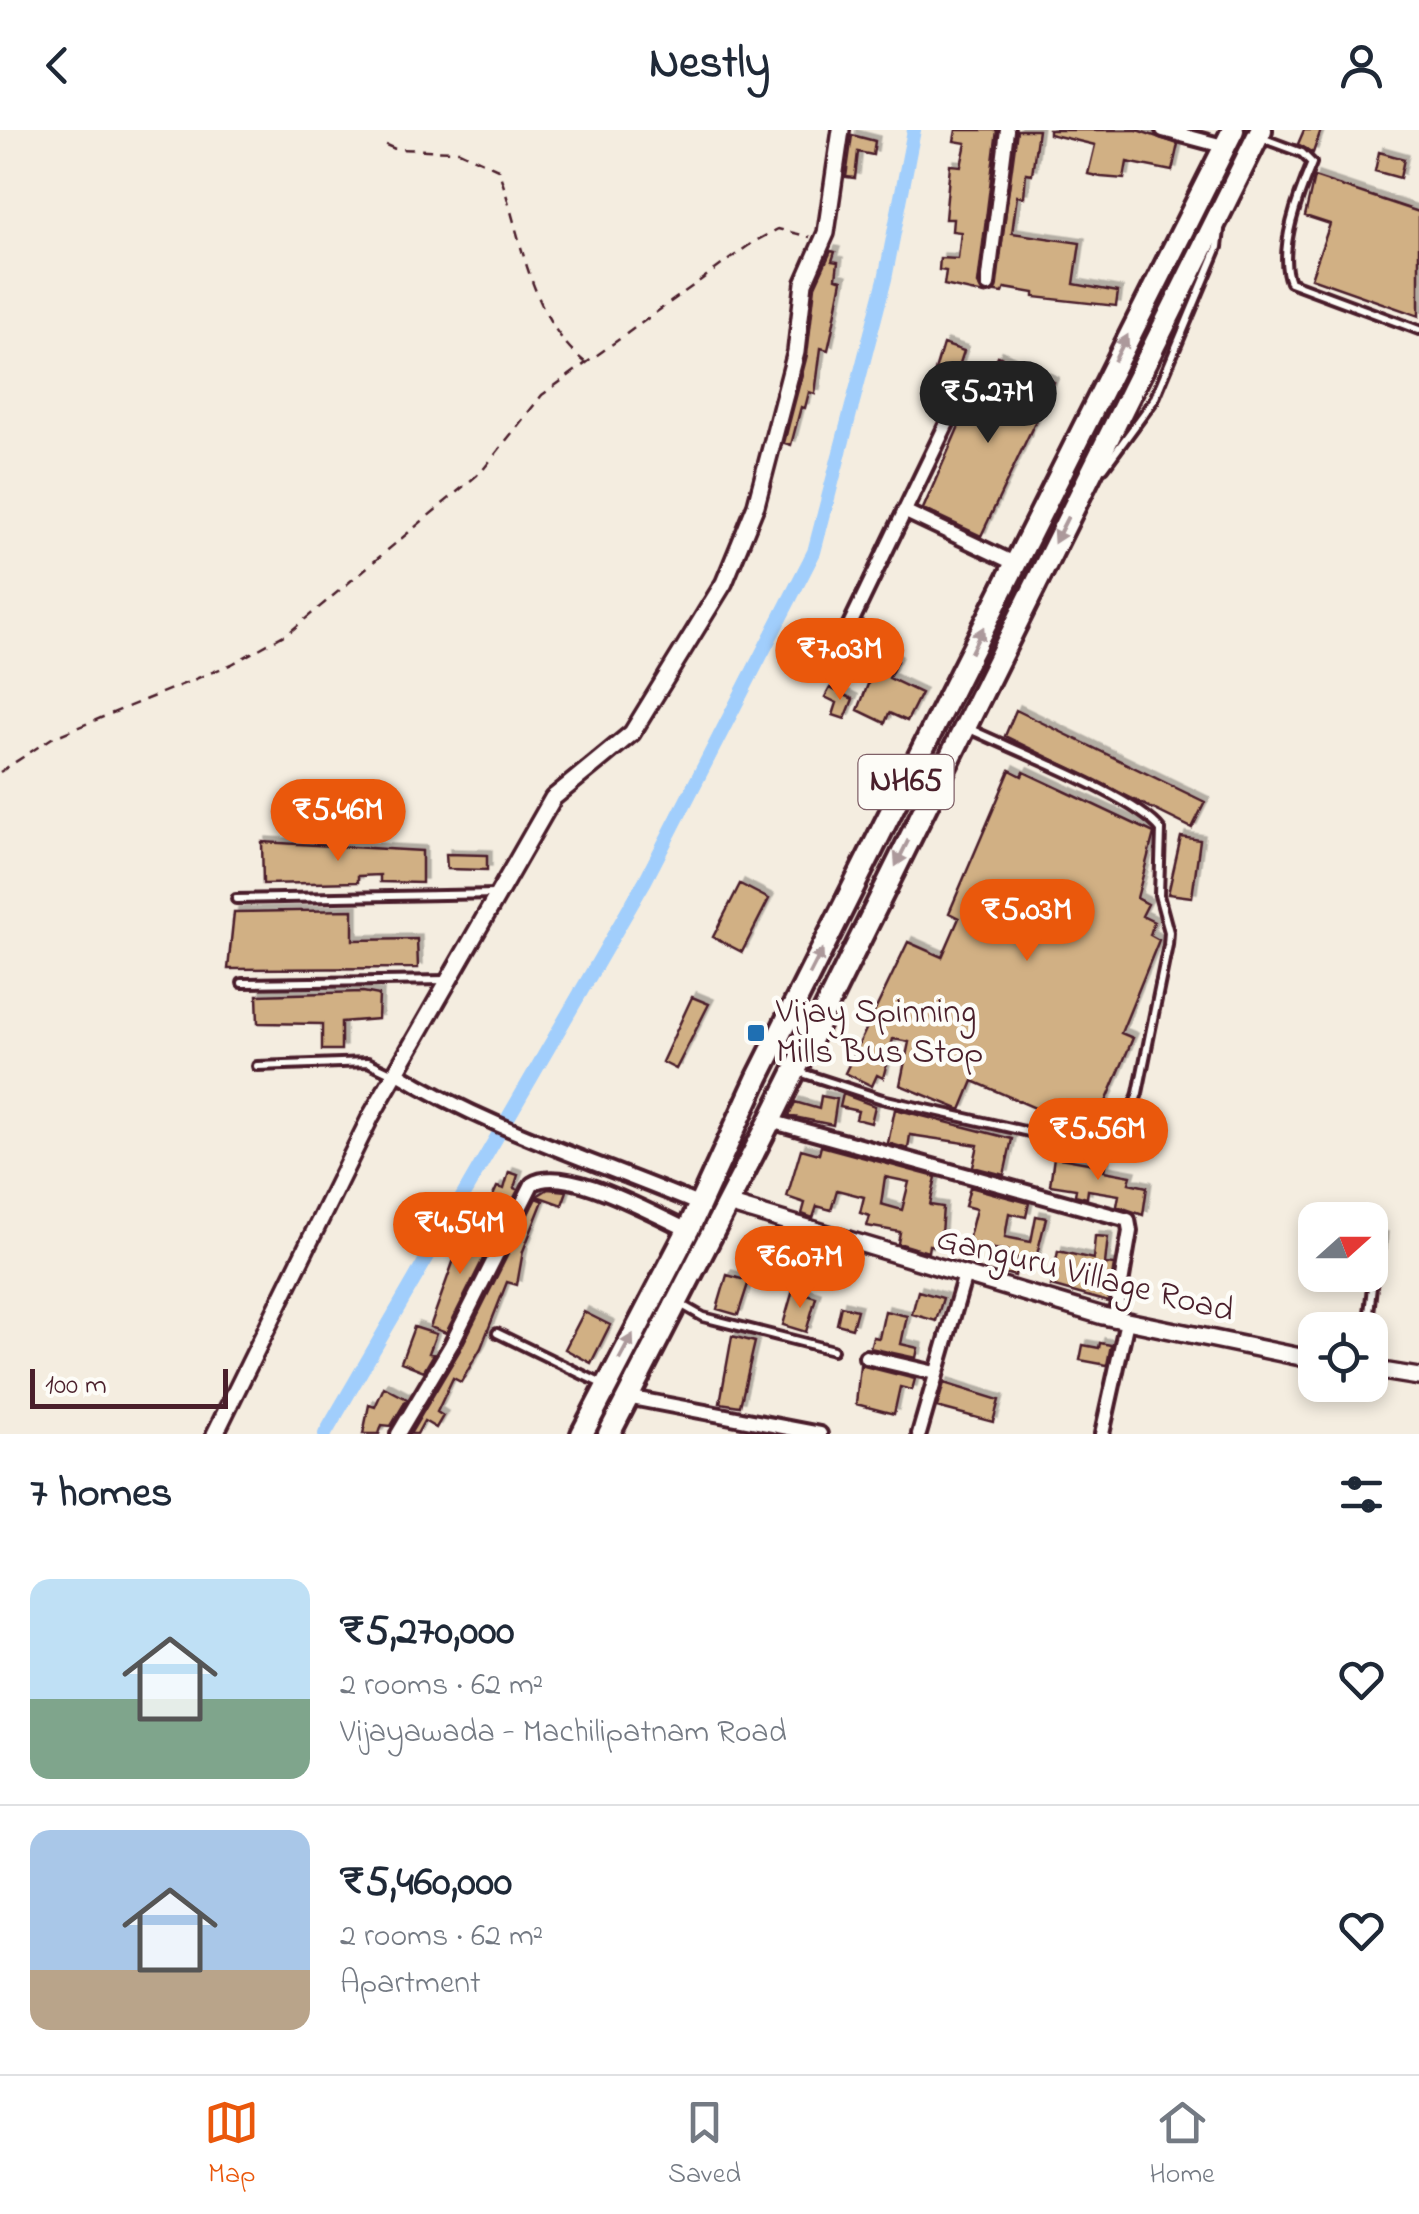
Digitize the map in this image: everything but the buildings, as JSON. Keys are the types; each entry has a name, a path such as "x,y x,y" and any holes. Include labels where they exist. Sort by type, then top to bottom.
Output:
{"highway":[{"name":"NH65","path":"609,1434 770,1121 1260,133"},
{"name":"NH65","path":"582,1434 688,1230 758,1077 1228,138"}],"street":[{"path":"215,1434 395,1073 553,798 632,733 724,583 756,505 796,352 804,283 830,214 842,130"},
{"path":"988,285 1007,130"},
{"path":"1163,130 1228,138"},
{"path":"833,660 962,392"},
{"path":"904,512 1014,564"},
{"path":"395,1073 443,1100 527,1138 614,1168 700,1205"},
{"path":"770,1121 1128,1220 1120,1320 1102,1434"},
{"path":"398,1434 452,1346 532,1184 538,1180 572,1180 688,1230"},
{"name":"Ganguru Village Road","path":"728,1204 964,1278 1120,1320 1298,1357"},
{"path":"919,1434 964,1278"},
{"path":"866,1358 935,1373"},
{"path":"1388,1372 1419,1378"},
{"path":"628,1397 820,1434"}],"lane":[{"path":"1260,133 1312,163 1295,212 1285,268 1290,282 1419,330"},
{"path":"794,1070 882,1099 1082,1144 1110,1139 1130,1117 1168,945 1158,895 1161,830 1148,817 1106,794 964,726"},
{"path":"236,900 498,894"},
{"path":"242,983 449,980"},
{"path":"256,1066 368,1062 395,1073"},
{"path":"678,1302 703,1317 833,1350"},
{"path":"497,1333 606,1386"}],"path":[{"path":"386,145 395,149 459,151 498,168 547,318 565,346 587,362"},
{"path":"0,772 52,738 232,664 291,631 482,471 522,416 587,362 778,229 820,242"}],"waterway":[{"path":"325,1434 645,881 814,552 885,279 914,130"}],"place":[{"name":"Vijay Spinning Mills Bus Stop","path":"756,1033"}]}
